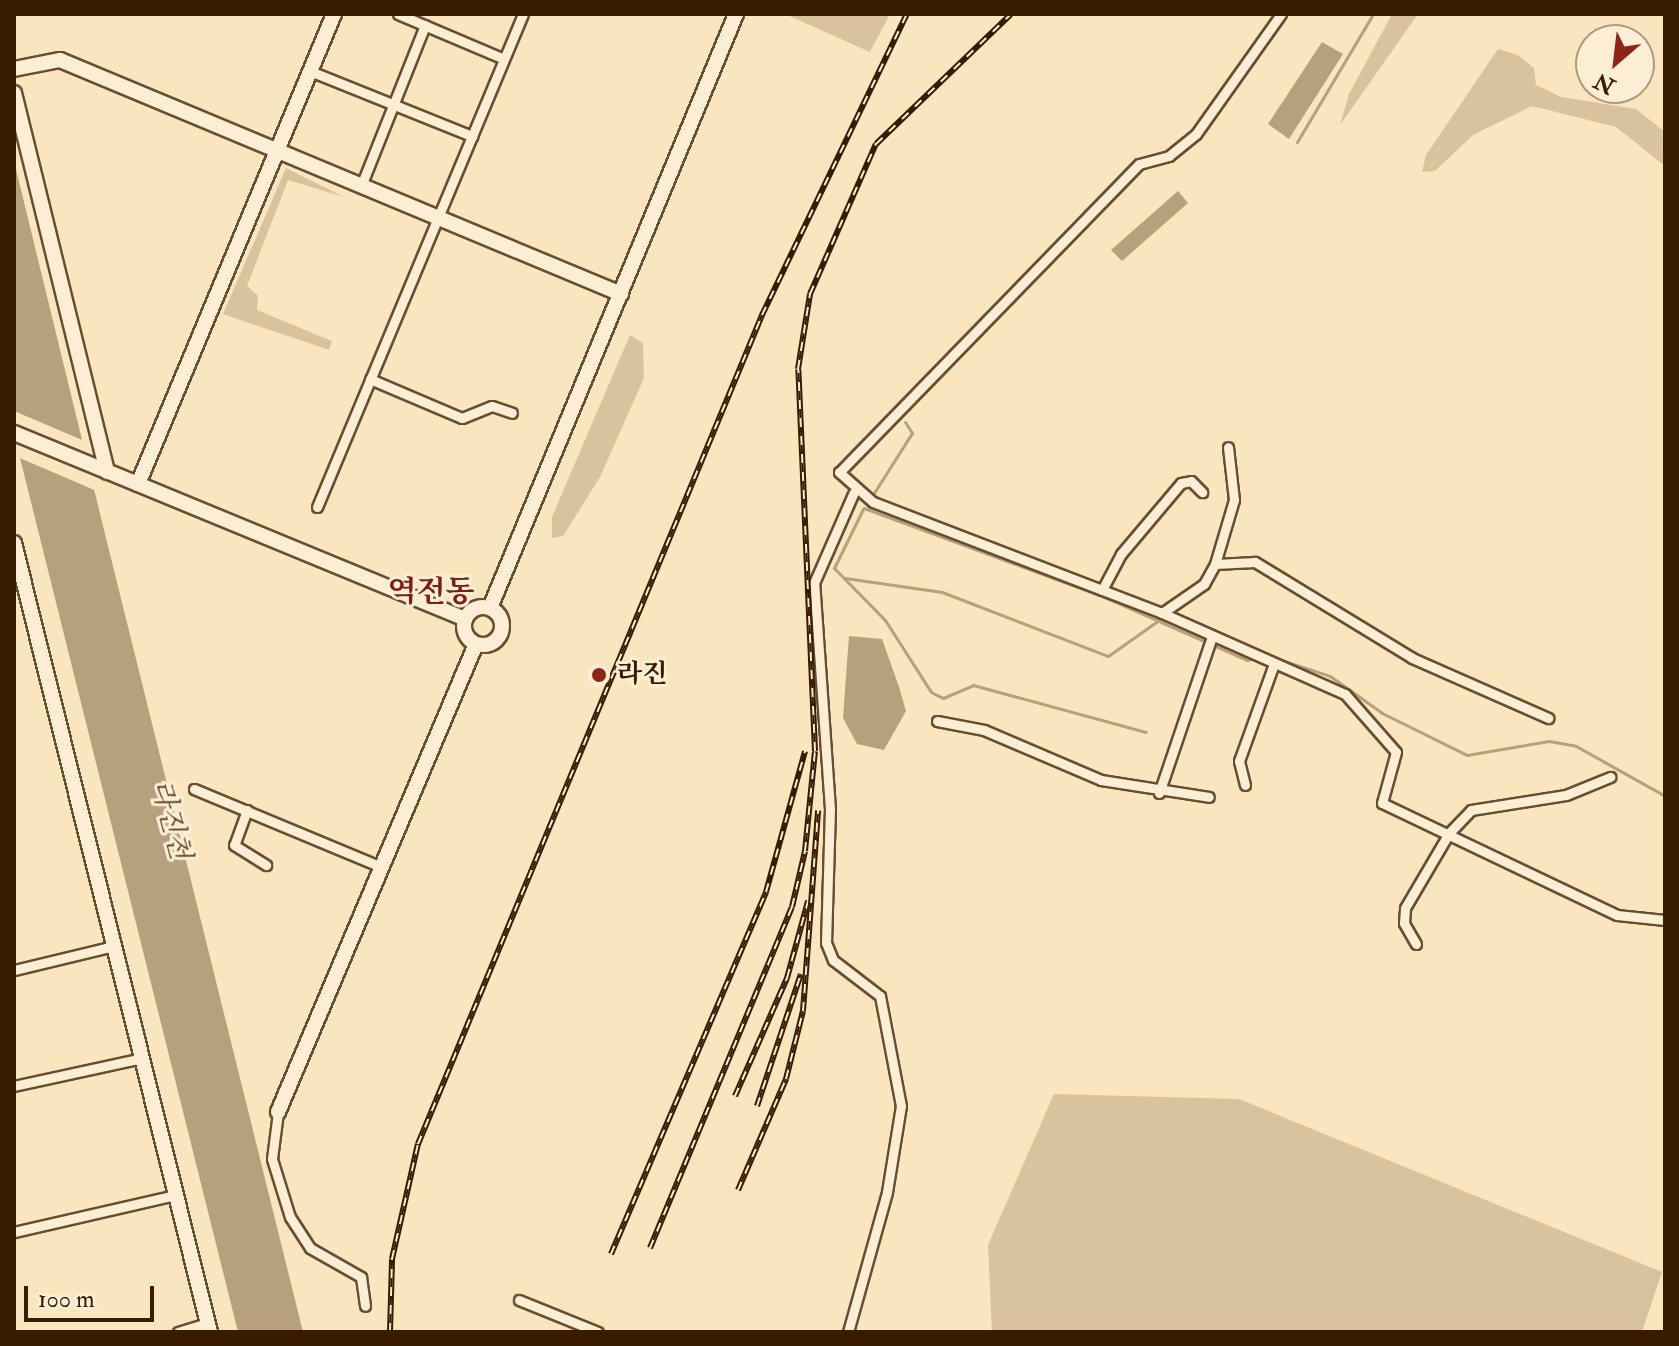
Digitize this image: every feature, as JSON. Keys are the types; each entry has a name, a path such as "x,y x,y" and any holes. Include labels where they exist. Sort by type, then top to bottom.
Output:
{"street":[{"path":"138,484 334,14"},
{"path":"398,14 504,59"},
{"path":"317,507 523,14"},
{"path":"490,608 736,14"},
{"path":"1281,14 1196,134 1169,156 1139,164 847,460 839,472 854,492 1162,613 1356,703 1396,752 1382,803 1617,915 1665,920"},
{"path":"361,186 425,25"},
{"path":"14,69 60,60 621,294"},
{"path":"310,71 472,136"},
{"path":"14,93 100,469"},
{"path":"370,379 462,418 492,406 512,413"},
{"path":"14,433 465,619 476,644 278,1112 272,1159 290,1217 310,1248 361,1277 365,1306"},
{"path":"1162,613 1204,584 1215,564 1234,500 1228,447"},
{"path":"1102,590 1121,554 1181,483 1191,481 1202,492"},
{"path":"848,1332 883,1208 901,1106 880,996 833,960 826,943 830,809 814,583 854,492"},
{"path":"14,543 18,577 209,1328 178,1332"},
{"path":"1215,564 1269,566 1324,608 1412,658 1548,718"},
{"path":"465,619 475,609 490,608 501,618 501,633 491,644 476,644"},
{"path":"1159,793 1212,636"},
{"path":"1245,785 1239,761 1265,660"},
{"path":"937,721 984,730 1075,771 1159,793 1209,797"},
{"path":"1416,944 1404,923 1405,908 1449,833 1471,810 1566,795 1610,777"},
{"path":"194,789 381,867"},
{"path":"247,810 234,845 266,865"},
{"path":"14,970 114,946"},
{"path":"14,1086 142,1058"},
{"path":"14,1232 176,1195"},
{"path":"519,1300 598,1332"}],"shaded area":[{"path":"785,14 890,14 870,52"},
{"path":"1392,14 1418,14 1340,125 1349,94"},
{"path":"1498,49 1518,55 1534,68 1536,85 1561,97 1575,99 1575,104 1605,104 1636,109 1665,132 1665,166 1616,127 1532,106 1473,135 1435,171 1422,172 1426,155"},
{"path":"286,168 344,197 288,180 247,286 258,296 257,310 332,341 329,350 223,314"},
{"path":"630,335 643,343 644,378 600,477 563,536 552,538 552,517"},
{"path":"1054,1094 1239,1099 1662,1272 1642,1332 992,1332 988,1245"}],"water":[{"path":"1322,42 1343,54 1289,139 1268,124"},
{"name":"라진천","path":"14,161 303,1332 238,1332 14,434"},
{"path":"1178,191 1188,203 1122,261 1111,250"},
{"path":"849,636 882,639 899,687 906,711 884,750 857,744 843,718"}],"pier":[{"path":"14,411 87,442 99,492 15,456"}],"waterway":[{"path":"1297,142 1373,14"},
{"path":"872,496 912,433 905,422"},
{"path":"864,508 1104,597 1247,660 1259,657"},
{"path":"863,509 834,568 885,620 931,692 943,698 973,685 1146,732"},
{"path":"845,578 942,592 1108,656 1159,620"},
{"path":"1266,655 1330,676 1382,713 1467,755 1549,741 1576,746 1665,796"}],"railway":[{"path":"390,1332 392,1259 418,1144 762,315 907,14"},
{"path":"650,1248 792,907 805,851 815,751 798,369 810,294 876,144 1011,14"},
{"path":"611,1254 766,892 805,751"},
{"path":"738,1190 786,1079 803,1011 818,811"},
{"path":"735,1096 787,978 808,901"},
{"path":"757,1106 801,974"}],"place":[{"name":"라진","path":"599,675"}],"district":[{"name":"역전동","path":"431,592"}]}
